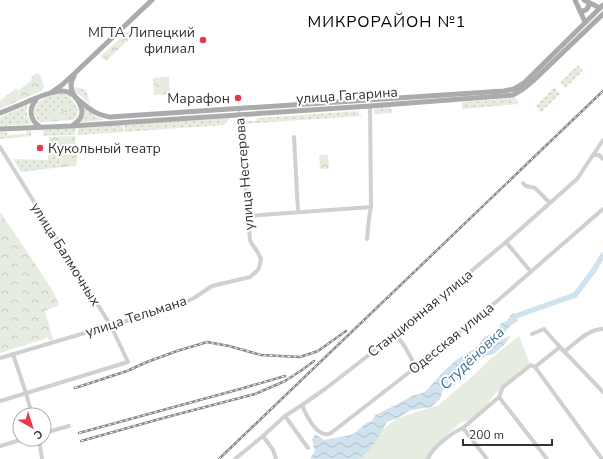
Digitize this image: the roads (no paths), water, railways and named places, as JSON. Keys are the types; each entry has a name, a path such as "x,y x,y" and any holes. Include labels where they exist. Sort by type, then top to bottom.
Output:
{"main road":[{"path":"0,113 52,92 62,85 152,0"},
{"path":"575,0 585,22 595,22"},
{"path":"581,11 584,11 589,6 586,2"},
{"path":"586,2 602,7 602,15"},
{"name":"улица Гагарина","path":"72,126 370,106 514,89 524,82 602,7"},
{"name":"улица Гагарина","path":"76,98 96,114 110,117 239,108 513,95 523,90 602,15"},
{"path":"0,129 72,126 82,116 81,109 71,90 71,83 75,73"},
{"path":"52,92 65,92 76,98"},
{"path":"38,98 32,104 30,113 33,121 40,127"}],"street":[{"path":"367,239 371,207 370,106"},
{"name":"улица Нестерова","path":"239,108 250,240 258,251 261,260"},
{"path":"294,137 298,212"},
{"name":"Станционная улица","path":"235,459 285,416 325,389 396,334 506,242 577,179 603,140"},
{"name":"улица Балмочных","path":"0,147 111,326 128,362 26,393"},
{"path":"593,155 599,155 603,159"},
{"path":"523,183 526,186 535,188 550,203"},
{"path":"247,216 371,207"},
{"name":"Одесская улица","path":"302,405 307,416 317,430 328,435 416,367 531,272 603,209"},
{"path":"506,242 531,272"},
{"name":"улица Тельмана","path":"0,358 111,326 186,302 212,286 250,276 259,268 261,260"},
{"path":"532,334 544,329 603,392"},
{"path":"565,351 586,334 602,330"},
{"path":"396,334 416,367"},
{"path":"428,459 432,451 438,445 456,430 463,428 500,397 503,387 532,365 535,367 560,347"},
{"path":"13,354 30,407"},
{"path":"535,367 602,459"},
{"path":"0,401 26,393"},
{"path":"500,397 547,459"},
{"path":"285,416 308,448"},
{"path":"52,431 69,426"},
{"path":"463,428 487,459"},
{"path":"263,436 273,450 276,459"},
{"path":"0,446 12,442"},
{"path":"40,447 42,459"}],"water":[{"path":"513,313 518,321 511,325 494,345 510,336 505,344 493,355 487,355 465,370 466,378 459,379 453,387 444,388 440,399 431,407 411,410 398,418 387,422 369,451 359,459 310,459 315,451 312,439 316,434 324,440 354,434 366,423 372,421 375,415 412,396 425,392 456,360 478,346 484,337 499,329 500,324 509,320"}],"waterway":[{"name":"Студёновка","path":"511,320 516,316 575,295 594,270 603,255"}],"railway":[{"path":"219,459 603,91"},
{"path":"75,388 127,371 177,351 207,342 229,346 261,355 300,357 318,351 346,331"},
{"path":"81,441 255,394 285,381 314,361"},
{"path":"79,433 285,376"}],"place":[{"name":"МГТА Липецкий филиал","path":"203,40"},
{"name":"Марафон","path":"238,98"},
{"name":"Кукольный театр","path":"40,148"}],"district":[{"name":"МИКРОРАЙОН №1","path":"387,21"}]}
